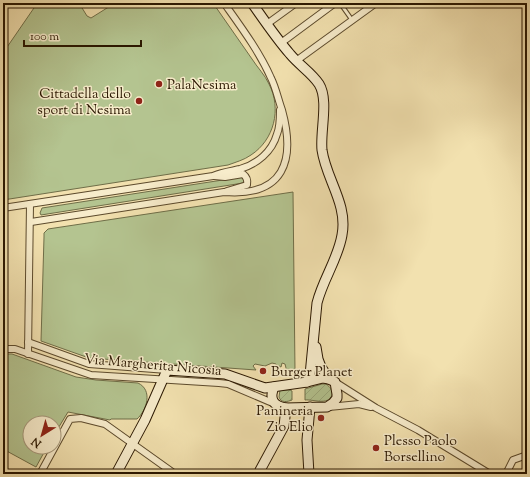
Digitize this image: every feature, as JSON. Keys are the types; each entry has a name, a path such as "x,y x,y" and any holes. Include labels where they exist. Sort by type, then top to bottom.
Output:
{"main road":[{"path":"254,4 281,43 296,61 319,84 324,95 322,129 323,156 340,201 343,218 340,244 320,292 317,303 310,375 307,382"},
{"path":"274,387 272,399 275,404 286,408 327,407 333,403 337,394 332,381 321,367 314,336"},
{"path":"116,474 145,420 167,370"},
{"name":"Via Margherita Nicosia","path":"167,370 218,372 265,388 307,382 323,378 332,381"},
{"path":"309,474 307,440 310,407"},
{"path":"258,474 284,426 286,408"}],"street":[{"path":"224,3 244,31 275,87 286,123 288,144 286,160 281,172 271,182 255,190 236,193 224,192"},
{"path":"267,24 296,3"},
{"path":"281,43 336,3"},
{"path":"296,61 376,3"},
{"path":"3,208 213,176 245,167 264,156 270,148 278,134 281,106"},
{"path":"31,222 224,192 247,185 248,182 246,176 243,174 225,177 213,176"},
{"path":"28,354 31,222 30,204"},
{"name":"Via Margherita Nicosia","path":"28,342 89,364 167,370"},
{"name":"Via Margherita Nicosia","path":"3,349 15,349 91,375 228,384 275,404"},
{"path":"332,381 376,408 418,430 490,474"},
{"path":"327,407 359,404 376,408"},
{"path":"40,474 70,419 81,418 105,424 175,474"},
{"path":"506,474 512,460 527,455"}],"lane":[{"path":"340,3 352,20"}],"green space":[{"name":"Cittadella dello sport di Nesima","path":"40,3 79,3 87,16 91,18 115,3 213,3 269,84 275,104 274,123 270,133 259,149 248,157 228,165 3,200 3,53 36,5"},
{"path":"242,177 245,179 243,183 41,215 40,213 42,208"},
{"path":"293,192 295,371 287,372 285,364 282,363 281,367 279,366 277,368 276,364 272,363 265,366 255,364 253,366 256,370 89,358 41,341 44,233 48,229"},
{"path":"3,354 12,354 76,377 138,383 146,390 146,406 137,419 110,420 68,412 62,422 62,415 22,415 22,455 43,455 36,467 3,449"},
{"path":"326,384 331,389 332,395 330,398 324,401 305,400 305,389"},
{"path":"280,390 292,391 292,400 286,402 281,400 279,397"}],"place":[{"name":"PalaNesima","path":"159,84"},
{"name":"Cittadella dello sport di Nesima","path":"139,101"},
{"name":"Burger Planet","path":"263,371"},
{"name":"Panineria Zio Elio","path":"321,418"},
{"name":"Plesso Paolo Borsellino","path":"376,448"}]}
